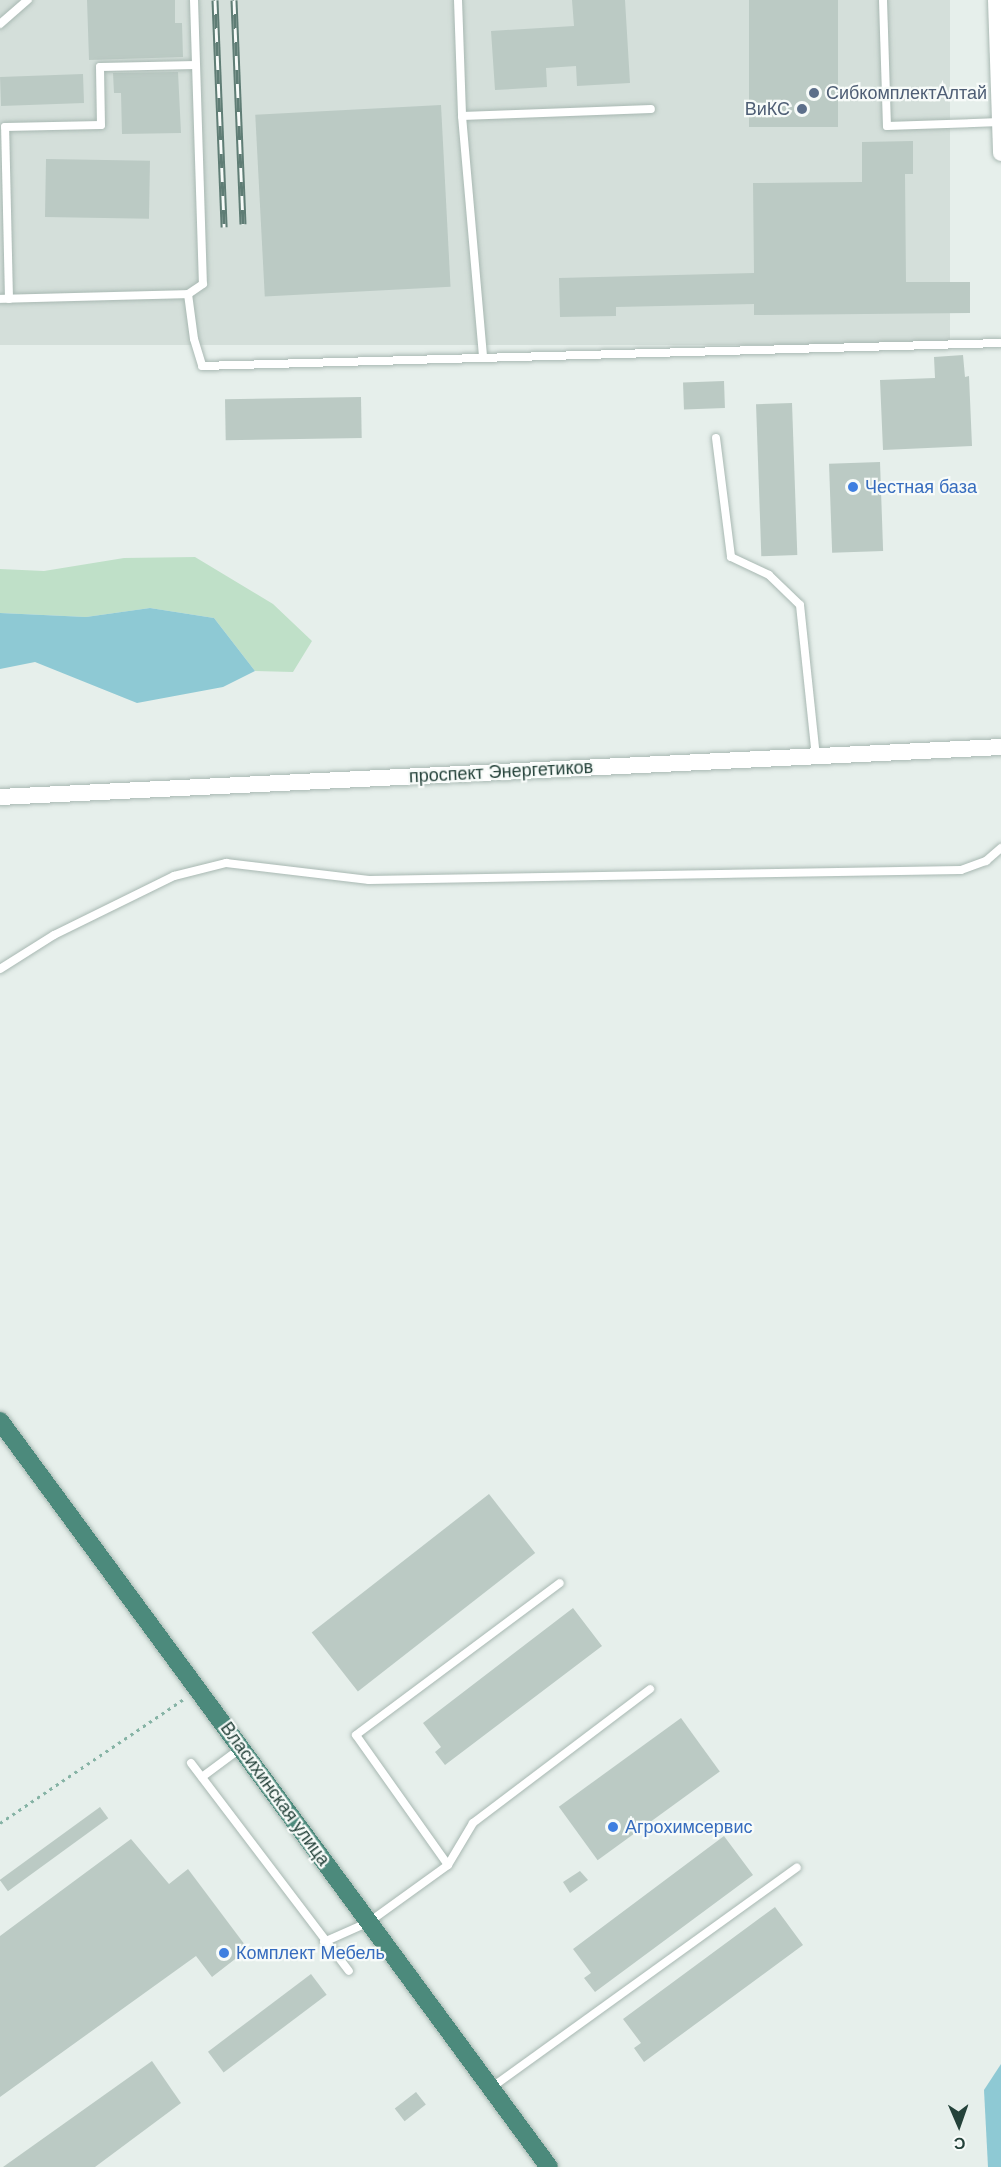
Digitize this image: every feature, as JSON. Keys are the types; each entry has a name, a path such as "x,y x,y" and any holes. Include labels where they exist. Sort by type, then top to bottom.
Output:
{"highway":[{"name":"Власихинская улица","path":"0,1421 549,2167"}],"street":[{"path":"996,0 1001,153"},
{"name":"проспект Энергетиков","path":"0,797 1001,747"}],"lane":[{"path":"0,24 28,0"},
{"path":"194,0 203,284 188,294 5,299 5,127 101,124 100,67 196,65"},
{"path":"458,0 462,116 483,358"},
{"path":"883,0 887,126 1000,122"},
{"path":"462,116 651,109"},
{"path":"188,294 194,339 202,366 1001,343"},
{"path":"716,438 730,556 769,574 800,605 816,757"},
{"path":"0,969 54,935 174,876 226,863 369,880 962,870 986,861 1001,848"},
{"path":"448,1865 356,1735 560,1583"},
{"path":"324,1942 369,1922 448,1865 473,1823 650,1689"},
{"path":"202,1777 241,1748"},
{"path":"191,1763 324,1942 349,1971"},
{"path":"491,2088 797,1867"}],"path":[{"path":"0,1823 198,1690"}],"shaded area":[{"path":"0,0 950,0 950,345 0,345"}],"green space":[{"path":"195,557 273,604 312,641 293,672 255,671 214,618 150,608 86,617 0,613 0,569 44,571 124,558"}],"water":[{"path":"150,608 214,618 255,671 223,687 137,703 35,662 0,669 0,613 86,617"},
{"path":"1001,2064 1001,2167 988,2167 984,2090"}],"building":[{"path":"87,0 175,0 175,23 182,23 183,57 89,60"},
{"path":"572,0 625,0 630,83 577,86 576,66 546,68 547,87 495,90 491,31 574,26"},
{"path":"749,0 838,0 838,127 749,127"},
{"path":"178,72 181,133 122,134 121,93 114,93 113,73"},
{"path":"83,74 84,103 1,106 0,77"},
{"path":"441,105 451,287 265,296 255,115"},
{"path":"913,141 913,174 905,174 906,282 970,282 970,313 754,315 754,304 616,307 616,316 560,317 559,278 754,273 753,183 862,182 862,142"},
{"path":"46,159 150,161 149,219 45,217"},
{"path":"963,355 965,377 969,376 972,446 883,450 880,380 935,378 934,357"},
{"path":"724,381 725,408 684,409 683,382"},
{"path":"361,397 362,438 226,440 225,399"},
{"path":"792,403 797,555 761,556 756,404"},
{"path":"880,462 883,551 832,553 829,464"},
{"path":"489,1494 535,1553 358,1692 312,1633"},
{"path":"573,1608 602,1646 445,1765 435,1752 441,1747 423,1723"},
{"path":"681,1718 720,1771 598,1860 559,1807"},
{"path":"100,1807 108,1818 8,1891 0,1880"},
{"path":"724,1836 753,1875 595,1992 584,1978 591,1973 573,1949"},
{"path":"131,1839 169,1884 188,1869 248,1949 212,1977 196,1956 0,2097 0,1936"},
{"path":"580,1871 588,1880 570,1893 563,1882"},
{"path":"775,1907 803,1945 644,2062 634,2048 641,2043 623,2019"},
{"path":"311,1974 327,1995 224,2072 208,2052"},
{"path":"152,2061 181,2103 95,2167 3,2167"},
{"path":"416,2092 426,2105 405,2121 395,2109"}],"railway":[{"path":"215,0 224,227"},
{"path":"234,0 243,224"}],"place":[{"name":"СибкомплектАлтай","path":"814,93"},
{"name":"ВиКС","path":"802,109"},
{"name":"Честная база","path":"853,487"},
{"name":"Агрохимсервис","path":"613,1827"},
{"name":"Комплект Мебель","path":"224,1953"}]}
